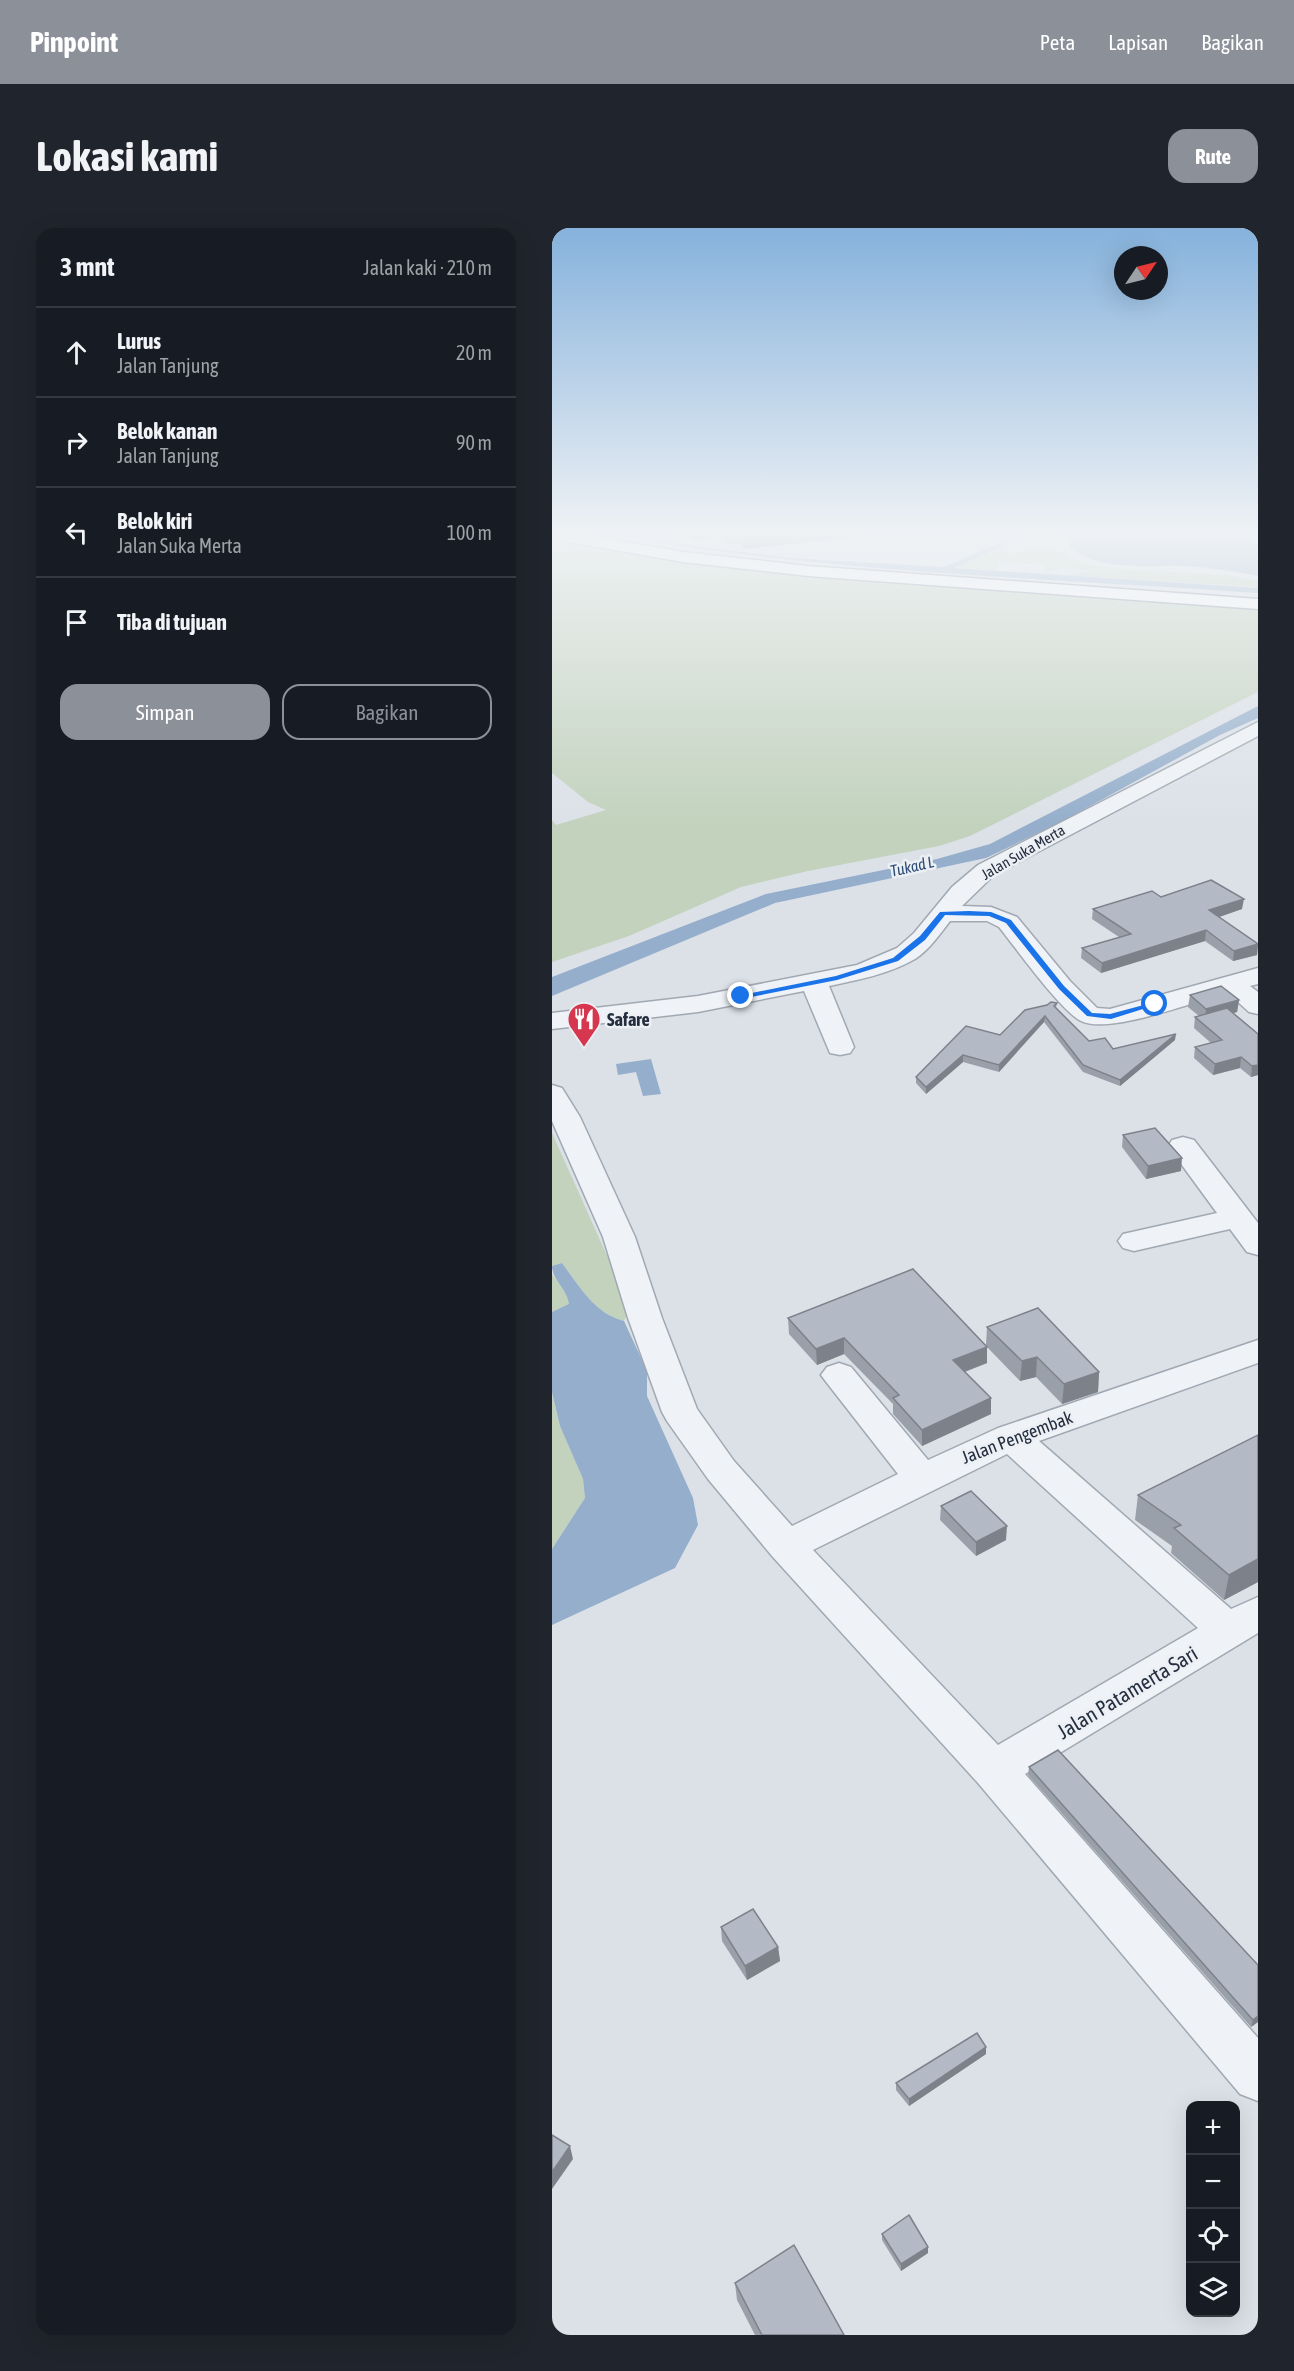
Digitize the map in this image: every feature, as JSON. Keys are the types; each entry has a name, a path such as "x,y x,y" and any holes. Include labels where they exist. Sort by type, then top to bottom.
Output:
{"street":[{"name":"Jalan Suka Merta","path":"552,1021 698,1004 864,971 895,960 923,938 973,881 999,862 1258,728"},
{"path":"943,913 991,914 1008,922 1061,987 1090,1015 1111,1017 1252,991"},
{"path":"814,982 840,1047"},
{"path":"552,1094 565,1117 619,1237 645,1318 680,1412 721,1470 786,1546 994,1770 1258,2076"},
{"path":"1183,1146 1258,1245"},
{"path":"1134,1241 1237,1218"},
{"name":"Jalan Pengembak","path":"786,1546 922,1478 1011,1437 1258,1351"},
{"path":"839,1376 922,1478"},
{"path":"1011,1437 1243,1622"},
{"name":"Jalan Patamerta Sari","path":"994,1770 1243,1622"}],"green space":[{"path":"552,629 1258,629 1258,692 970,836 939,846 808,871 741,887 629,936 552,962 552,820 556,825 606,810 588,802 552,773"},
{"path":"552,1133 630,1307 624,1321 596,1306 581,1290 562,1263 552,1266"},
{"path":"552,1274 568,1294 569,1305 552,1312"},
{"path":"552,1392 560,1426 583,1479 585,1498 552,1549"}],"water":[{"name":"Tukad L","path":"1258,706 1258,718 1220,735 1061,822 986,858 775,903 552,996 552,977 766,894 937,859 990,844"},
{"path":"651,1059 661,1094 643,1096 636,1072 618,1075 616,1064"},
{"path":"562,1263 581,1290 596,1306 624,1321 647,1371 647,1396 693,1498 698,1525 675,1568 552,1625 552,1549 585,1498 583,1479 560,1426 552,1392 552,1312 569,1304 552,1266"}],"building":[{"path":"1211,880 1244,899 1209,910 1258,944 1234,951 1206,930 1102,963 1082,948 1131,934 1093,909 1152,891 1161,897"},
{"path":"1221,986 1239,1000 1206,1009 1190,995"},
{"path":"1051,1002 1057,1003 1054,1006 1089,1041 1105,1038 1113,1049 1176,1034 1120,1080 1083,1065 1045,1016 999,1065 963,1055 926,1087 916,1077 966,1026 1000,1035 1025,1010"},
{"path":"1227,1008 1258,1034 1258,1065 1252,1066 1241,1057 1215,1064 1195,1047 1222,1040 1195,1017"},
{"path":"1155,1128 1182,1158 1148,1166 1123,1135"},
{"path":"913,1269 987,1347 953,1360 991,1398 922,1430 893,1398 899,1395 844,1338 816,1349 788,1318"},
{"path":"1038,1308 1099,1372 1064,1384 1037,1357 1022,1361 987,1327"},
{"path":"1258,1435 1258,1559 1229,1575 1174,1528 1181,1525 1138,1495"},
{"path":"971,1491 1007,1526 976,1542 941,1506"},
{"path":"1058,1750 1258,1965 1258,2016 1253,2020 1029,1767"},
{"path":"753,1909 778,1947 745,1966 721,1927"},
{"path":"977,2033 986,2047 909,2099 896,2083"},
{"path":"552,2135 570,2146 552,2172"},
{"path":"909,2215 928,2247 901,2264 882,2234"},
{"path":"794,2245 844,2335 762,2335 735,2283"}],"place":[{"name":"Safare","path":"584,1048"}],"route":[{"path":"741,996 837,978 895,960 923,938 943,913 969,913 991,914 1008,922 1061,987 1090,1015 1111,1017 1155,1004"}]}
